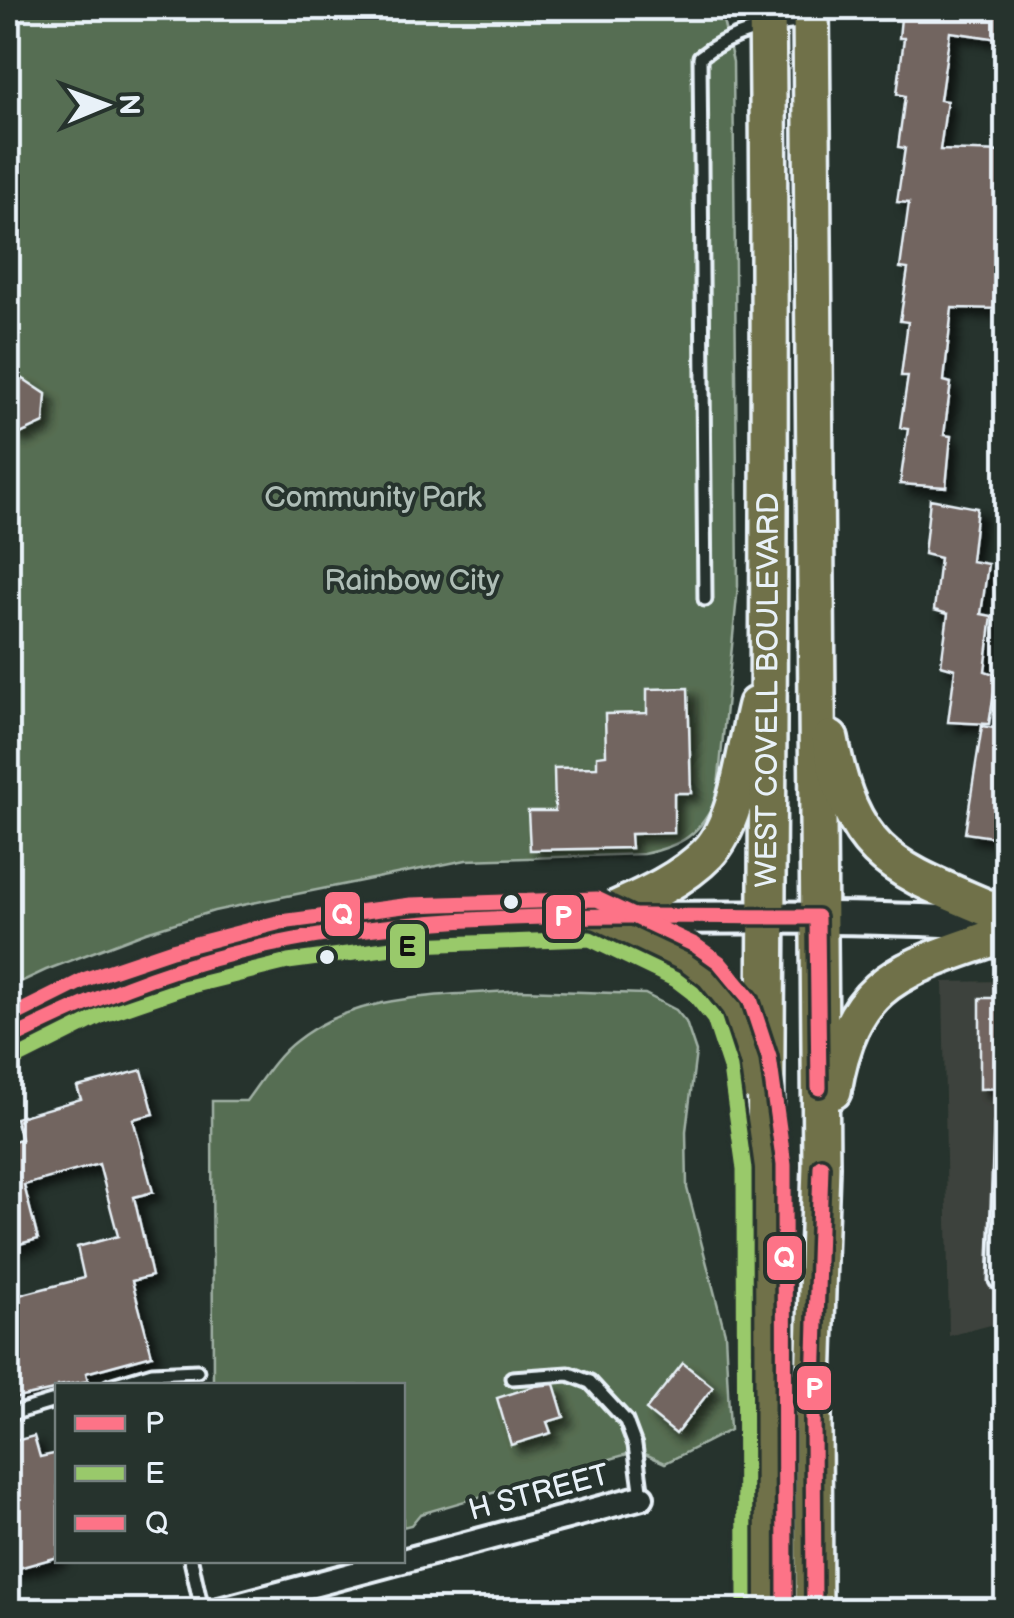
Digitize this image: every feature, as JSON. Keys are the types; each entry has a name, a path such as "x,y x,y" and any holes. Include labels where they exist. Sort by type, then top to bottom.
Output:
{"main road":[{"name":"WEST COVELL BOULEVARD","path":"811,14 820,1166 813,1416 814,1610"},
{"name":"WEST COVELL BOULEVARD","path":"765,1610 767,17"},
{"path":"594,919 679,876 712,847 736,791 769,657"},
{"path":"817,667 837,774 853,818 870,844 910,873 1006,916"},
{"path":"594,919 686,963 713,983 732,1009 750,1063 764,1168"},
{"path":"820,1166 838,1062 850,1029 865,1005 900,972 1006,933"}],"street":[{"path":"8,1040 93,998 142,979 284,942 412,925 768,917 1006,924"},
{"name":"H STREET","path":"405,1560 642,1496"},
{"name":"H STREET","path":"219,1610 393,1563"}],"lane":[{"path":"705,599 700,57 722,39 767,17 811,14"},
{"path":"996,1281 1002,1123 1006,1123"},
{"path":"119,1383 152,1373 197,1371"},
{"path":"512,1378 569,1374 590,1382 626,1422 636,1446 642,1496"},
{"path":"8,1415 55,1401"},
{"path":"193,1563 202,1610"}],"shaded area":[{"path":"1006,981 1006,1321 949,1336 943,982"}],"green space":[{"name":"Community Park","path":"8,8 720,8 733,62 738,586 717,797 689,836 643,854 466,860 214,911 146,932 8,988"},
{"path":"520,990 645,994 676,1010 686,1022 696,1052 686,1131 687,1188 725,1333 730,1430 665,1463 643,1453 631,1453 420,1514 405,1526 405,1383 213,1383 212,1101 246,1101 289,1047 321,1025 375,1005 432,996"}],"building":[{"path":"902,8 1006,8 1006,40 950,32 940,100 947,101 940,150 1006,152 1006,309 952,308 944,381 951,383 944,435 951,436 946,487 900,484 908,429 900,428 908,376 901,376 908,322 900,321 908,269 900,268 909,203 897,202 905,148 898,147 905,96 897,94 904,38 899,38"},
{"path":"22,378 46,394 44,423 18,435 8,428 8,385"},
{"path":"930,499 977,508 971,561 988,564 981,614 992,616 985,671 997,675 989,724 948,722 955,669 941,665 948,614 934,610 940,558 924,554"},
{"path":"688,688 691,793 674,793 674,833 630,834 631,848 530,850 528,811 555,811 554,768 597,767 597,756 606,755 605,714 647,713 647,689"},
{"path":"982,726 1006,730 1006,839 965,833"},
{"path":"980,998 1006,998 1006,1088 980,1089"},
{"path":"142,1070 154,1114 133,1119 153,1192 134,1197 152,1276 132,1281 152,1355 86,1373 88,1381 55,1383 55,1390 8,1400 8,1298 84,1278 77,1247 118,1236 99,1164 24,1185 38,1239 8,1247 8,1142 21,1139 15,1118 81,1099 77,1087"},
{"path":"683,1363 713,1387 676,1434 646,1410"},
{"path":"554,1384 564,1417 547,1422 551,1433 511,1445 497,1398"},
{"path":"34,1436 40,1457 55,1454 55,1558 8,1571 8,1443"}],"transit line":[{"name":"Q","path":"8,1018 86,979 172,950 281,922 411,905 597,899 695,945 719,962 750,999 769,1057 784,1165 785,1610"},
{"name":"P","path":"8,1040 101,997 198,963 273,944 349,931 505,918 817,917 819,1088"},
{"name":"E","path":"17,1058 101,1016 183,988 288,962 414,945 590,939 676,980 693,993 714,1019 730,1068 744,1169 745,1610"},
{"name":"P","path":"814,1610 813,1416 821,1166"}],"park label":[{"name":"Rainbow City","path":"412,581"}]}
